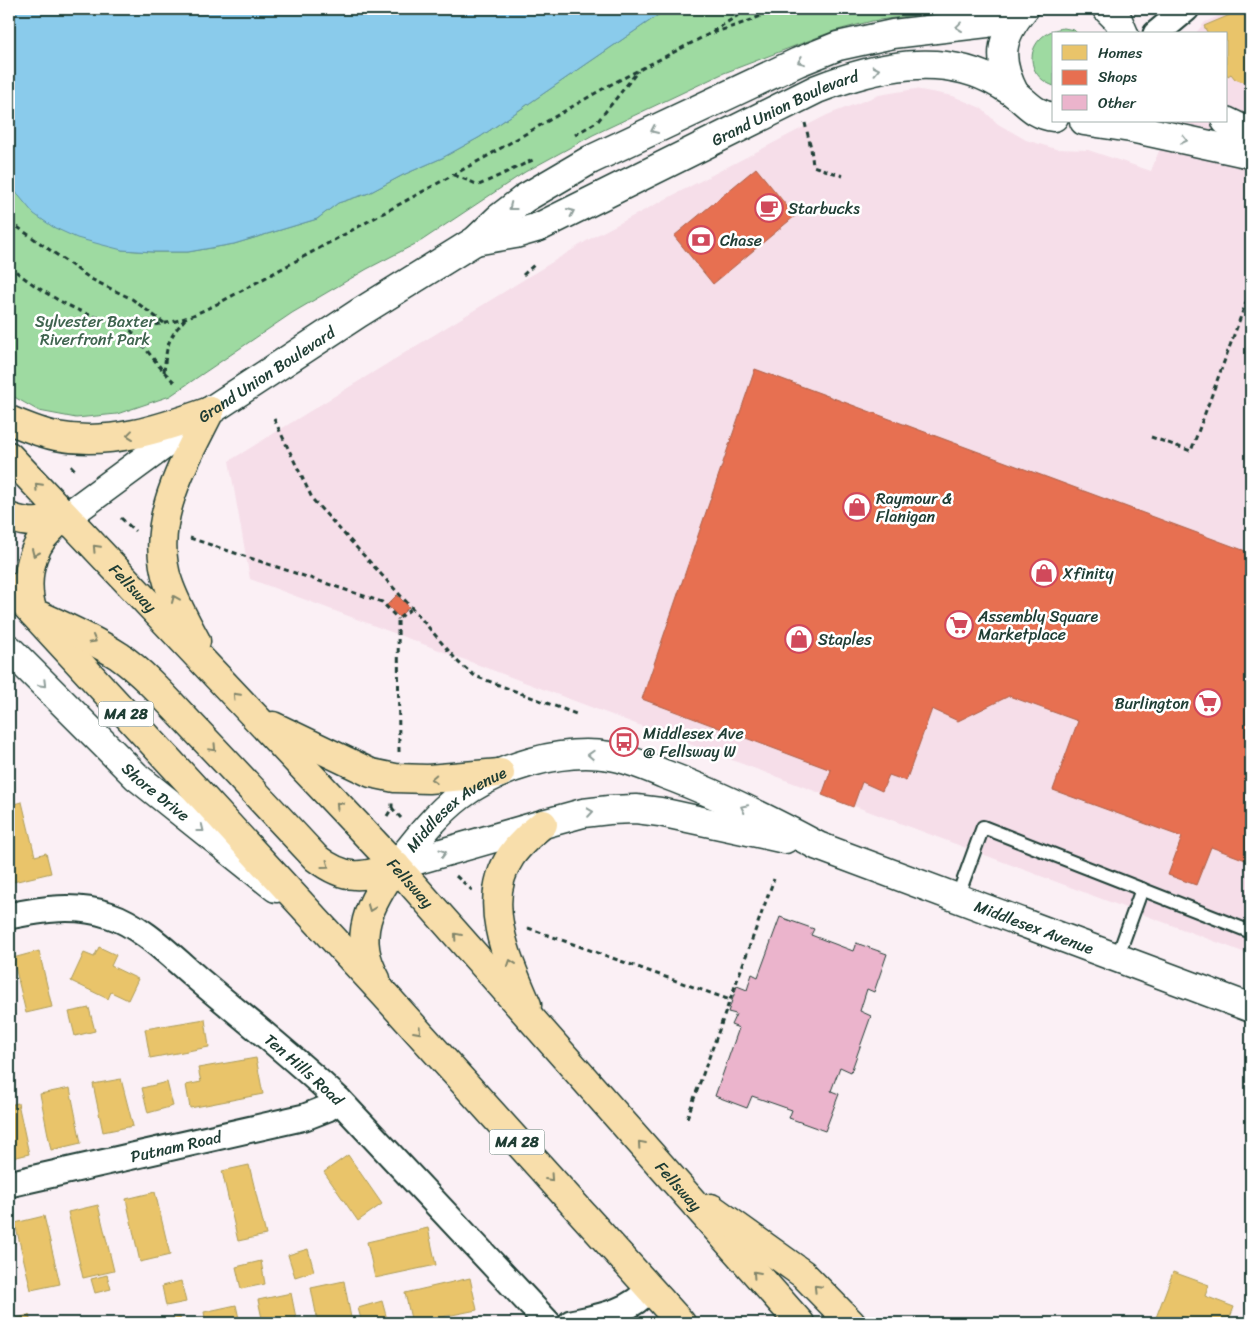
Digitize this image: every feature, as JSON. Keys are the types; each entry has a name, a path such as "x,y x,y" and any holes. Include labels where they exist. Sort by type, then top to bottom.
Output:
{"highway":[{"path":"9,420 56,436 80,439 133,436 210,412"},
{"path":"210,412 184,464 169,502 163,534 163,556 167,580 176,602 214,673"},
{"name":"Fellsway","path":"9,456 396,866 800,1323"},
{"path":"9,518 37,524 66,517"},
{"path":"66,517 50,529 33,558 29,570 28,585 28,599 33,613 100,644 143,676 210,744 316,858 331,870 346,875 361,876 378,873 396,866"},
{"name":"MA 28","path":"9,587 385,995 681,1323"},
{"path":"258,719 371,773 428,779 500,773"},
{"path":"536,1025 517,981 501,934 497,894 502,874 510,857 525,839 543,824"},
{"path":"385,995 369,967 365,952 364,936 371,906 396,866"},
{"path":"673,1181 804,1274 851,1323"},
{"path":"650,1288 695,1323"}],"street":[{"name":"Grand Union Boulevard","path":"1015,94 1006,77 1003,58 1005,40 1013,22 1023,9"},
{"name":"Grand Union Boulevard","path":"66,517 210,412 359,313 475,241 499,218 525,198 590,160 798,62 838,46 901,33 987,23 1023,9"},
{"path":"1107,9 1118,20 1123,32"},
{"path":"1158,32 1186,9"},
{"name":"Grand Union Boulevard","path":"475,241 515,234 539,227 817,89 845,78 877,70 905,66 954,66 974,72 1015,94"},
{"path":"1015,94 1030,108 1052,117"},
{"path":"1091,122 1131,128 1251,154"},
{"path":"1228,122 1251,133"},
{"name":"Shore Drive","path":"9,649 137,776 315,919"},
{"name":"Middlesex Avenue","path":"396,866 441,812 460,796 500,773 558,756 588,754 612,756 696,786 736,804 818,846 1251,1008"},
{"name":"Middlesex Avenue","path":"396,866 583,813 609,810 660,812 818,846"},
{"name":"Ten Hills Road","path":"9,916 52,908 92,910 112,916 146,936 339,1100 548,1323"},
{"name":"Putnam Road","path":"9,1184 305,1117 328,1108 339,1100"},
{"path":"571,1323 608,1315 620,1310 645,1294 650,1288"}],"lane":[{"path":"958,898 983,827 1251,932"},
{"path":"1116,958 1142,889"}],"path":[{"path":"9,266 25,279 84,313 112,321 146,325 164,324 185,318 219,303 638,70 707,35 748,9"},
{"path":"707,35 777,9"},
{"path":"572,136 598,121 638,70"},
{"path":"804,120 813,166 843,176"},
{"path":"453,174 480,185 538,157"},
{"path":"9,224 16,226 92,279 132,299 164,324"},
{"path":"523,275 534,265"},
{"path":"1151,437 1191,451 1251,289"},
{"path":"164,372 167,345 172,334 185,318"},
{"path":"124,322 164,372 177,385"},
{"path":"274,419 313,500 460,663 475,676 576,714"},
{"path":"190,538 382,602 398,620 398,759"},
{"path":"398,620 412,608"},
{"path":"387,816 392,808 404,820"},
{"path":"455,875 476,891"},
{"path":"687,1118 774,878"},
{"path":"527,928 730,1000"}],"shaded area":[{"path":"1235,9 1251,9 1251,955 250,579 229,461 593,237 827,115 879,95 915,89 953,96 981,108 998,124 1026,140 1056,149 1088,150 1151,171 1171,122 1228,122 1228,32 1197,32 1205,22"}],"green space":[{"name":"Sylvester Baxter Riverfront Park","path":"667,9 984,9 979,11 923,14 872,21 834,31 724,73 593,135 525,172 421,241 367,269 292,313 170,396 117,414 76,418 39,411 9,394 9,184 16,191 122,250 188,252 234,244 317,219 338,203 369,193 403,175 442,158 480,137"},
{"path":"1064,28 1076,32 1052,32 1052,85 1043,80 1036,72 1032,63 1032,54 1042,37 1052,31"}],"water":[{"path":"9,9 667,9 480,137 442,158 403,175 369,193 338,203 317,219 234,244 188,252 153,252 122,250 77,238 53,227 34,214 9,184"}],"building: Homes":[{"path":"1244,9 1251,9 1251,85 1235,79 1231,74 1228,76 1228,32 1207,32 1204,26"},
{"path":"22,802 35,856 46,853 51,873 9,883 9,805"},
{"path":"99,947 116,955 111,966 138,979 128,1000 111,992 108,999 71,981 84,953 94,957"},
{"path":"39,951 52,1007 26,1013 13,958"},
{"path":"89,1008 95,1031 75,1036 69,1012"},
{"path":"205,1019 209,1047 150,1058 145,1029"},
{"path":"256,1058 263,1094 190,1108 186,1085 201,1082 198,1068"},
{"path":"121,1079 133,1126 103,1132 93,1084"},
{"path":"167,1082 173,1106 148,1113 142,1088"},
{"path":"70,1088 81,1143 51,1150 40,1094"},
{"path":"18,1103 29,1154 9,1159 9,1105"},
{"path":"348,1155 382,1204 358,1221 324,1172"},
{"path":"249,1165 266,1235 238,1241 222,1171"},
{"path":"155,1192 170,1255 140,1262 126,1199"},
{"path":"98,1205 114,1271 83,1278 68,1212"},
{"path":"44,1216 60,1284 31,1290 15,1223"},
{"path":"428,1228 436,1265 375,1278 367,1242"},
{"path":"308,1249 314,1271 295,1277 288,1255"},
{"path":"261,1261 265,1284 241,1289 236,1267"},
{"path":"1173,1272 1209,1285 1205,1296 1234,1307 1228,1323 1154,1323"},
{"path":"107,1275 111,1289 95,1293 91,1279"},
{"path":"470,1278 477,1310 412,1323 405,1293"},
{"path":"181,1281 186,1302 166,1306 162,1286"},
{"path":"344,1281 352,1323 318,1323 311,1288"},
{"path":"291,1293 297,1323 263,1323 258,1300"},
{"path":"382,1301 388,1323 362,1323 358,1308"},
{"path":"236,1305 240,1323 206,1323 204,1312"},
{"path":"29,1315 31,1323 9,1323 9,1320"},
{"path":"180,1317 181,1323 153,1323"}],"building: Shops":[{"path":"756,168 795,216 713,284 674,236"},
{"name":"Assembly Square Marketplace","path":"755,369 1251,553 1251,862 1211,847 1196,885 1168,875 1182,837 1053,790 1078,721 1009,696 958,721 932,709 906,781 889,775 882,791 862,782 853,807 822,795 831,770 642,699"},
{"path":"397,595 409,607 399,617 387,605"}],"building: Other":[{"path":"780,917 814,929 811,935 853,951 856,943 887,954 874,992 867,989 860,1011 871,1016 851,1072 840,1067 831,1091 839,1094 825,1131 789,1118 792,1110 752,1096 747,1108 715,1096 739,1028 731,1025 736,1014 728,1012 737,986 747,990 752,974 758,977"}],"place":[{"name":"Starbucks","path":"769,208"},
{"name":"Chase","path":"701,240"},
{"name":"Raymour & Flanigan","path":"857,507"},
{"name":"Xfinity","path":"1044,573"},
{"name":"Assembly Square Marketplace","path":"959,625"},
{"name":"Staples","path":"799,639"},
{"name":"Burlington","path":"1208,703"},
{"name":"Middlesex Ave @ Fellsway W","path":"624,742"}]}
